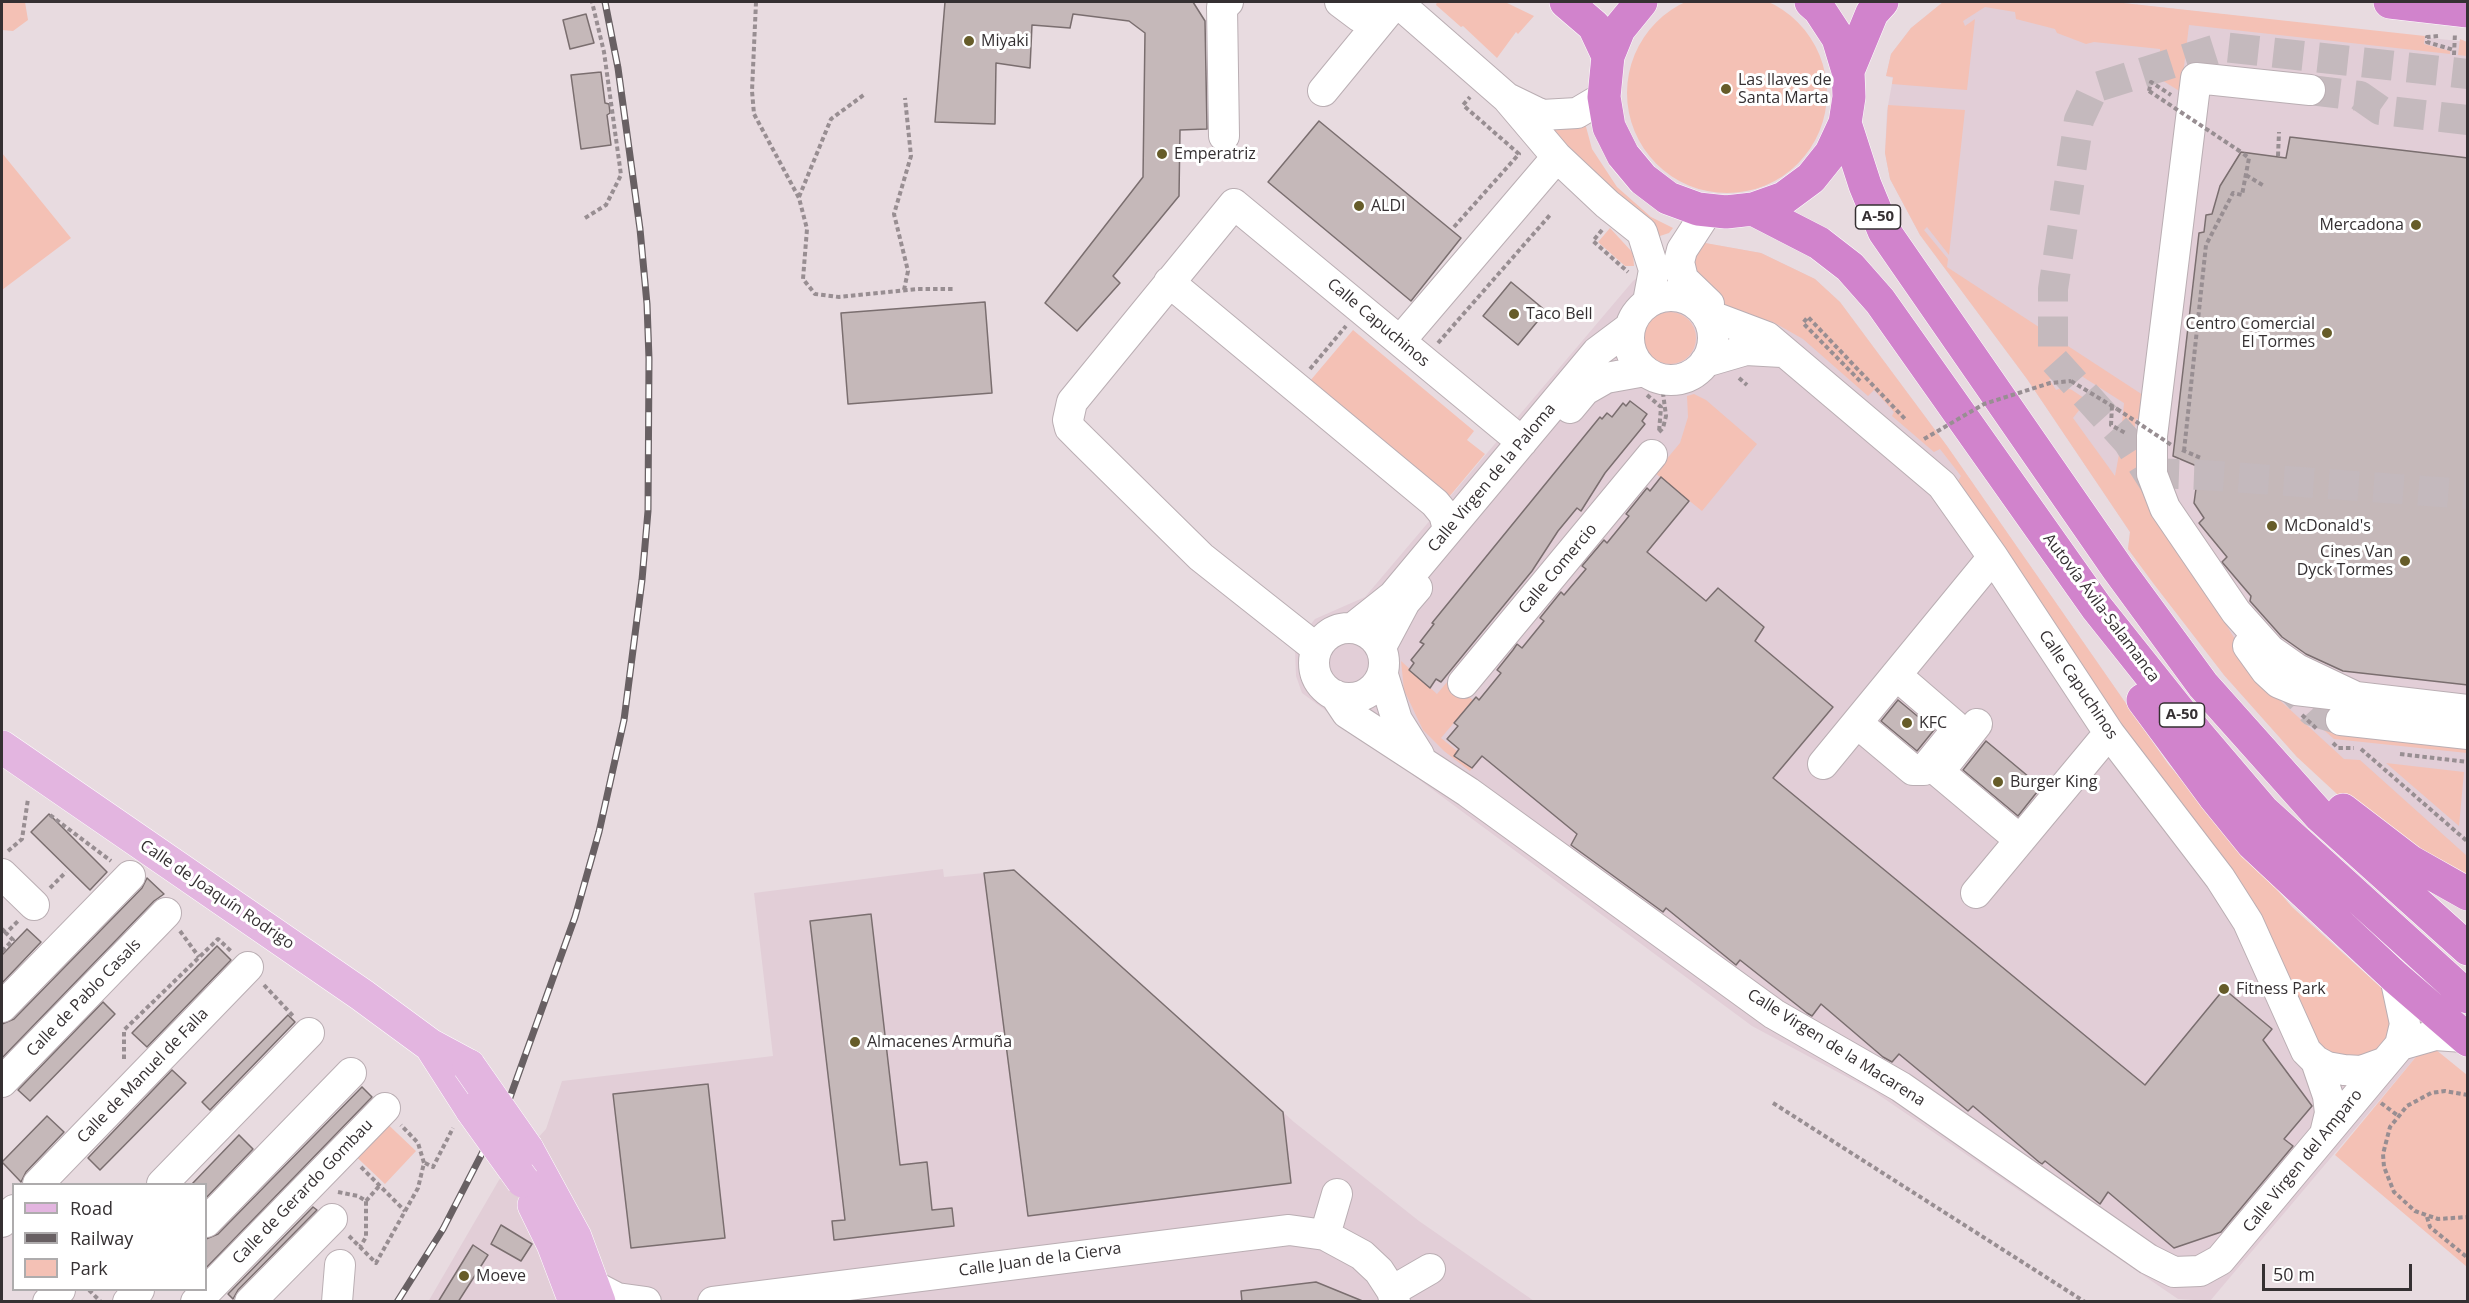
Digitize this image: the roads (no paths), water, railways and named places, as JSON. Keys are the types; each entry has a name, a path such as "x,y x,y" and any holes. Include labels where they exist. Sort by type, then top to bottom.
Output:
{"highway":[{"path":"1566,2 1594,26 1608,56"},
{"path":"1641,2 1619,29 1608,56 1604,97 1609,127 1629,164 1643,180 1668,198 1702,209 1725,212 1753,209 1784,198 1811,178 1832,153 1845,123 1849,97 1848,71 1838,38 1819,9 1811,2"},
{"path":"1848,71 1872,13 1882,2"},
{"path":"2390,2 2459,27"},
{"name":"A-50","path":"1845,123 1865,185 1884,231 2118,569 2179,649 2203,685 2320,816 2468,949"},
{"name":"Autovía Ávila-Salamanca","path":"1753,209 1819,243 1850,267 1880,301 2097,608 2199,736 2263,811 2468,997"},
{"path":"2033,517 2080,613 2214,796 2253,844 2395,977 2466,1038"},
{"path":"2179,649 2216,677 2329,800 2411,862 2468,894"}],"main road":[{"name":"Calle de Joaquín Rodrigo","path":"2,747 363,995 430,1045 469,1066 527,1149 575,1237 589,1296"},
{"name":"Calle de Joaquín Rodrigo","path":"430,1045 463,1118 523,1181 553,1244 589,1296"}],"street":[{"path":"1224,136 1222,7 1228,2"},
{"path":"1340,2 1360,17 1373,2"},
{"path":"1323,91 1397,2 1507,98 1557,157 1607,204 1642,232 1654,270 1653,288 1648,302"},
{"path":"2310,84 2196,73 2152,436 2152,474 2165,508 2236,612 2270,650 2349,709 2468,734"},
{"path":"1507,98 1542,115 1577,113 1604,97"},
{"path":"1400,341 1557,157"},
{"path":"2144,365 2168,162"},
{"name":"Calle Capuchinos","path":"1170,282 1234,204 1522,442"},
{"path":"1702,209 1683,231 1672,262 1672,274 1705,311"},
{"path":"1702,209 1682,250 1680,273 1691,289 1704,298 1705,311 1712,330 1712,347 1705,362 1692,374 1674,380 1659,378 1649,384 1629,344 1629,328 1636,313 1648,302 1666,296 1705,311"},
{"path":"1316,648 1202,557 1070,428 1068,414 1072,402 1170,282 1435,502 1444,514 1448,529"},
{"name":"Calle Capuchinos","path":"1705,311 1767,337 1811,371 1942,485 1993,557 2109,733 2220,878 2248,922 2297,1035 2316,1061 2328,1096 2330,1113 2325,1134"},
{"name":"Calle Virgen de la Paloma","path":"1354,627 1393,596 1598,352 1629,328"},
{"path":"1705,362 1746,350 1785,352"},
{"name":"Calle Virgen de la Paloma","path":"1382,661 1405,602 1585,390 1606,378 1649,384"},
{"name":"Calle Comercio","path":"1463,683 1658,438"},
{"path":"1823,764 1993,557"},
{"path":"1354,627 1370,634 1382,661 1372,690 1354,698 1335,696 1323,687 1316,676 1313,662 1316,648 1325,636 1332,632 1354,627"},
{"name":"Calle Virgen de la Macarena","path":"1382,661 1397,720 1423,760"},
{"path":"1857,723 1913,770 1924,770 1955,732 1954,724 1896,675"},
{"name":"Calle Virgen de la Macarena","path":"1335,696 1347,713 1423,760 1774,1014 1901,1087 2148,1259 2174,1272 2200,1271"},
{"path":"2349,709 2468,710"},
{"path":"1977,724 1939,772 2020,840"},
{"path":"1976,893 2109,733"},
{"path":"2,874 34,905"},
{"path":"2,1007 130,876"},
{"name":"Calle de Pablo Casals","path":"2,1082 166,912"},
{"name":"Calle de Manuel de Falla","path":"40,1183 248,967"},
{"path":"2392,1054 2405,1024 2395,977"},
{"path":"164,1183 309,1033"},
{"path":"2316,1061 2327,1067 2361,1071 2435,1035 2466,1038"},
{"name":"Calle Virgen del Amparo","path":"2200,1271 2220,1260 2392,1054"},
{"path":"207,1221 351,1073"},
{"name":"Calle de Gerardo Gombau","path":"207,1291 385,1108"},
{"path":"1325,1235 1337,1194"},
{"path":"250,1302 332,1220"},
{"name":"Calle Juan de la Cierva","path":"713,1302 1289,1230 1325,1235 1362,1255 1379,1271 1393,1296"},
{"path":"337,1302 340,1265"},
{"path":"1393,1296 1430,1269"},
{"path":"48,1302 59,1291"},
{"name":"Calle de Gerardo Gombau","path":"196,1302 207,1291"},
{"path":"589,1296 646,1302"}],"tunnel":[{"path":"2158,489 2128,442 2053,359 2053,289 2079,120 2094,88 2223,47 2468,74"},
{"path":"2310,90 2360,96 2380,110 2468,120"},
{"path":"2149,473 2468,494"},
{"path":"2281,677 2312,711 2341,720"}],"railway":[{"path":"397,1302 443,1229 508,1103 575,917 599,832 624,720 642,580 648,511 649,359 647,304 640,229 618,68 605,2"}],"place":[{"name":"Miyaki","path":"969,41"},
{"name":"Las llaves de Santa Marta","path":"1726,89"},
{"name":"Emperatriz","path":"1162,154"},
{"name":"ALDI","path":"1359,206"},
{"name":"Mercadona","path":"2416,225"},
{"name":"Taco Bell","path":"1514,314"},
{"name":"Centro Comercial El Tormes","path":"2327,333"},
{"name":"McDonald's","path":"2272,526"},
{"name":"Cines Van Dyck Tormes","path":"2405,561"},
{"name":"KFC","path":"1907,723"},
{"name":"Burger King","path":"1998,782"},
{"name":"Fitness Park","path":"2224,989"},
{"name":"Almacenes Armuña","path":"855,1042"},
{"name":"Moeve","path":"464,1276"}]}
